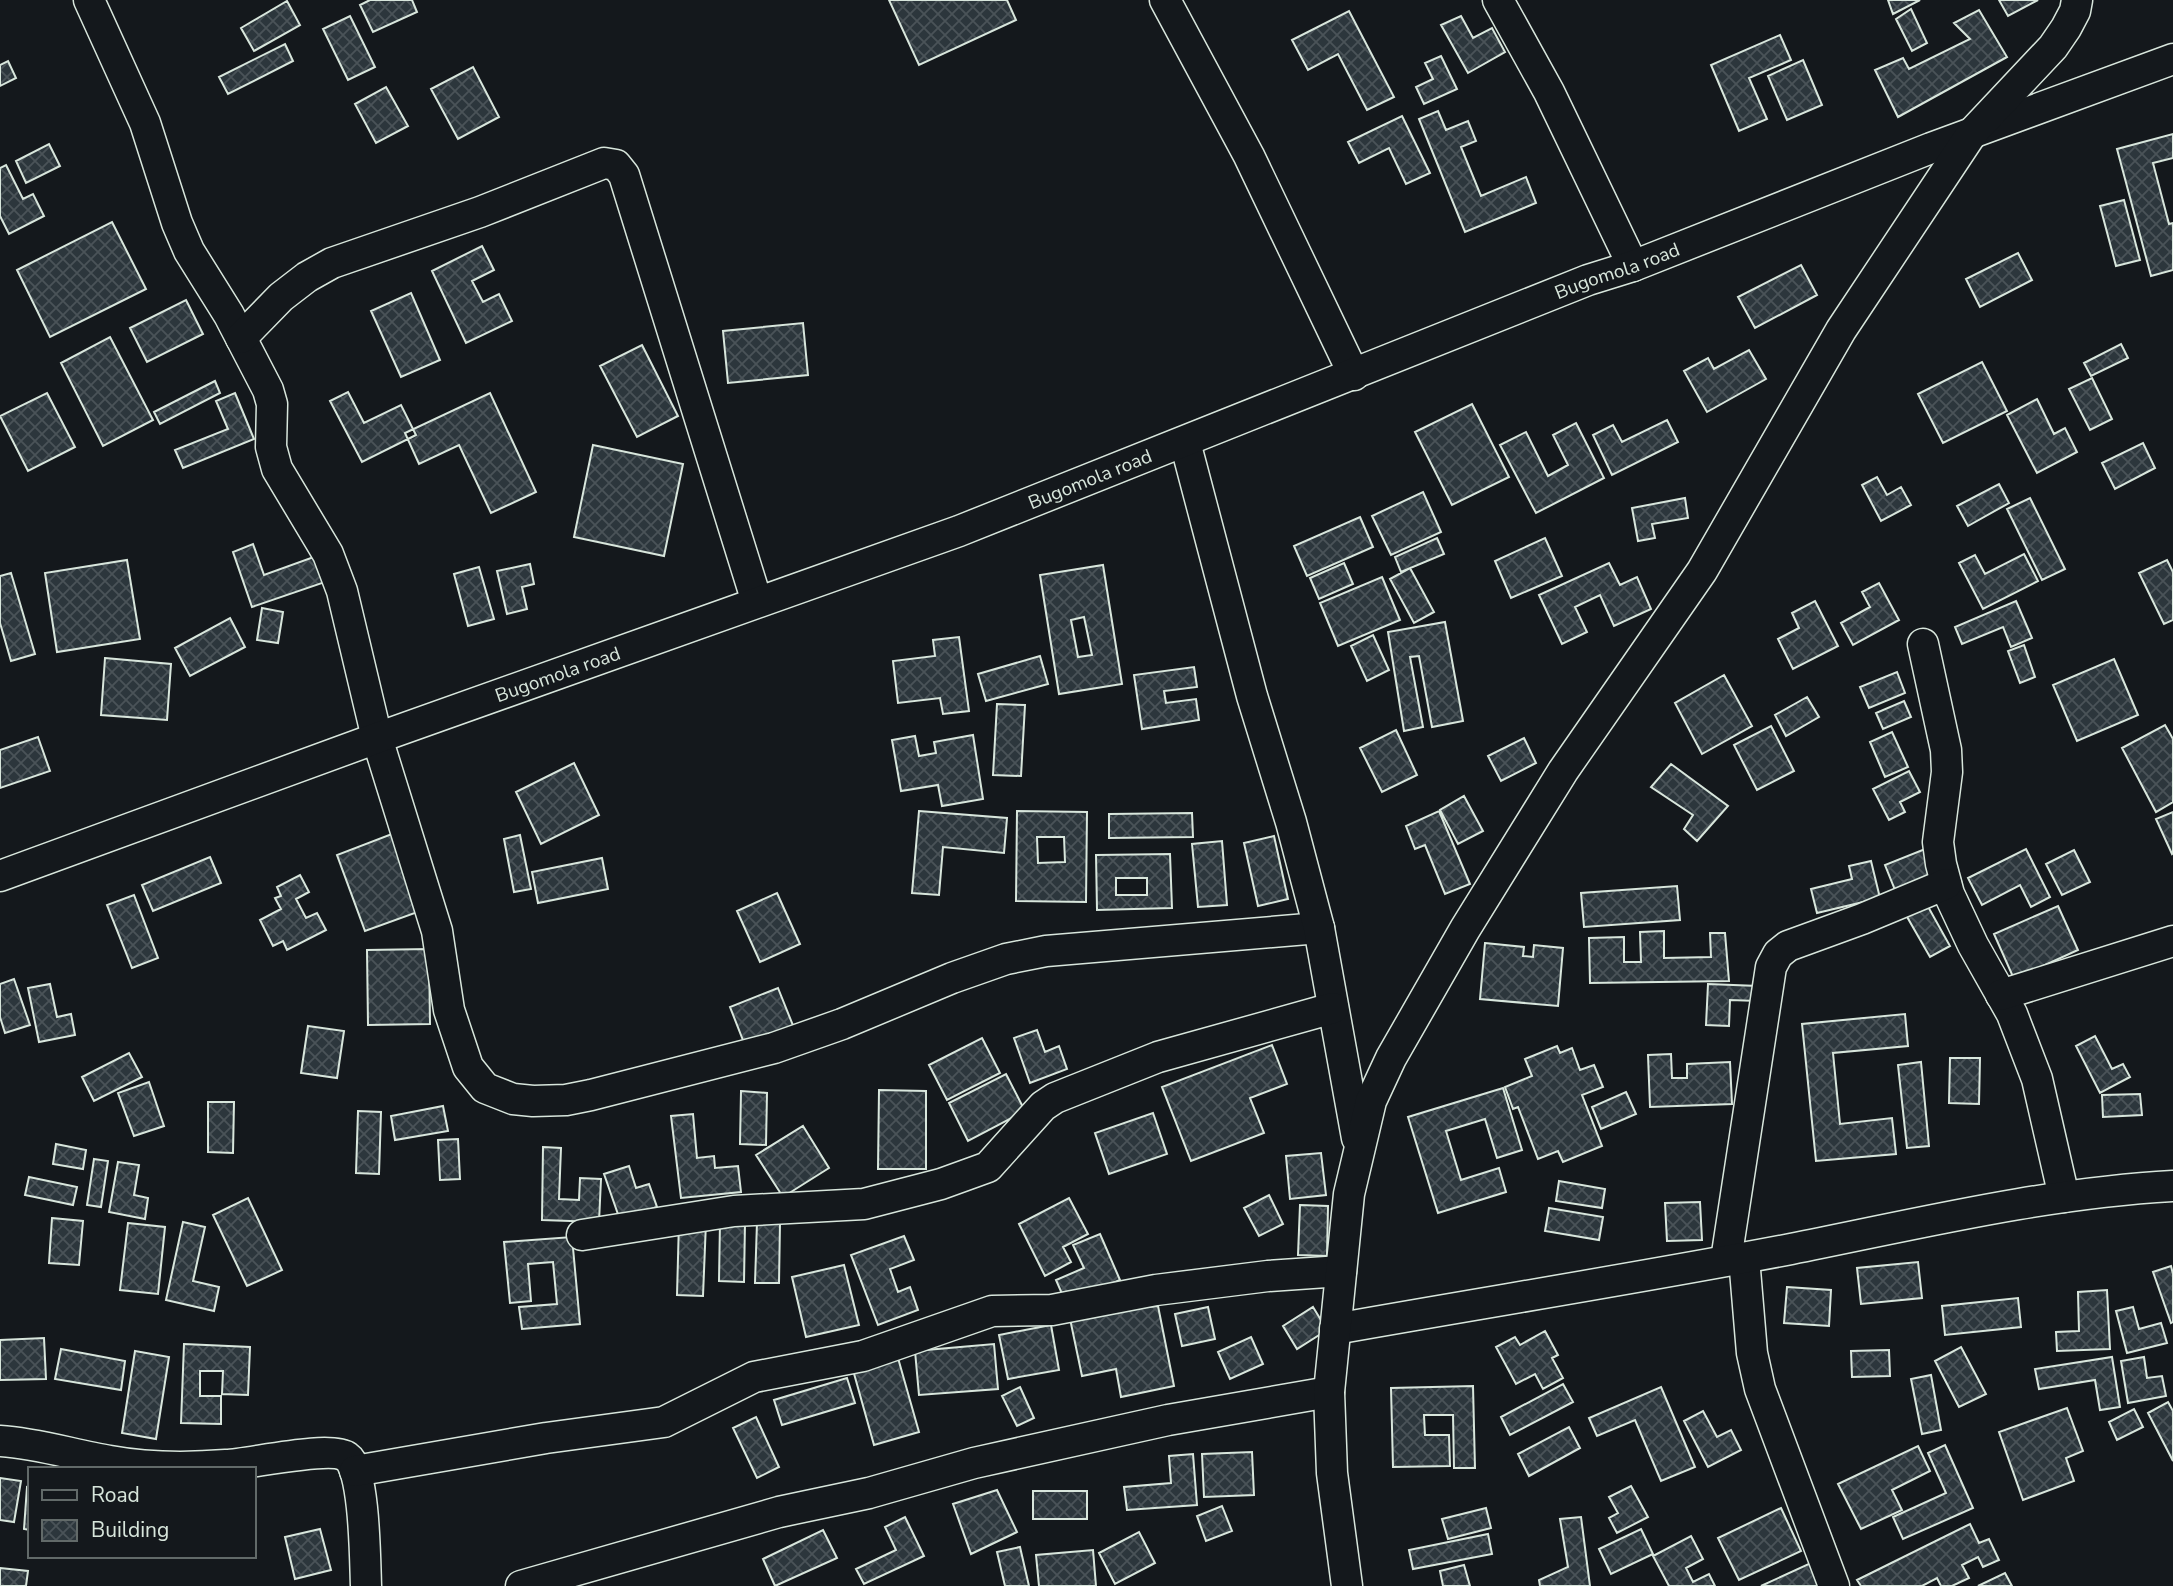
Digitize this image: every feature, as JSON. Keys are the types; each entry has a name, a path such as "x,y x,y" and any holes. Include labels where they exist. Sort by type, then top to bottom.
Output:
{"street":[{"path":"89,0 145,123 177,223 189,251 241,338 268,390 272,404 271,447 277,469 328,554 342,591 377,738 437,930 449,1010 468,1067 485,1088 513,1099 566,1100 774,1048 842,1024 981,967 1046,951 1319,928"},
{"path":"1165,0 1249,156 1354,375"},
{"path":"1498,0 1549,92 1633,266"},
{"path":"1347,1586 1332,1474 1329,1392 1349,1194 1371,1101 1391,1058 1465,929 1563,771 1702,571 1841,330 1972,134 2053,47 2066,28 2077,0"},
{"name":"Bugomola road","path":"0,876 377,738 959,531 1588,280 1633,266 2173,59"},
{"path":"241,338 281,297 307,277 332,263 480,212 604,163 616,165 624,175 757,603"},
{"path":"1185,442 1248,683 1291,822 1319,928 1359,1150"},
{"path":"1923,644 1946,750 1947,772 1938,842 1946,884 1973,946 2012,1014 2037,1079 2064,1197"},
{"path":"1835,1586 1760,1389 1735,1259 1771,967 1778,954 1788,946 1946,884"},
{"path":"2001,995 2173,941"},
{"path":"582,1236 734,1211 864,1204 941,1184 988,1167 1043,1106 1055,1098 1158,1057 1333,1008"},
{"path":"1335,1329 1735,1259 2064,1197 2173,1186"},
{"path":"355,1471 546,1438 664,1422 754,1377 863,1356 992,1311 1052,1310 1156,1290 1268,1276 1341,1271"},
{"path":"521,1586 779,1512 869,1493 974,1463 1168,1420 1329,1392"},
{"path":"0,1441 113,1462 167,1467 227,1465 302,1455 340,1454 350,1459 361,1490 366,1586"}],"building":[{"path":"370,0 412,0 417,12 373,32 360,5"},
{"path":"889,0 1007,0 1016,20 919,65"},
{"path":"1888,0 1920,0 1893,14"},
{"path":"1999,0 2038,0 2008,16"},
{"path":"287,1 300,25 254,51 241,28"},
{"path":"1911,9 1927,43 1912,51 1896,19"},
{"path":"1979,10 2007,57 1898,117 1875,70 1903,58 1909,69 1970,39 1954,23"},
{"path":"1349,11 1394,97 1367,110 1338,54 1308,70 1292,40"},
{"path":"350,16 375,67 348,80 323,29"},
{"path":"1461,16 1473,38 1492,28 1505,52 1468,73 1441,25"},
{"path":"1780,35 1791,60 1749,78 1767,119 1739,131 1711,65"},
{"path":"285,44 293,61 228,94 219,77"},
{"path":"1441,56 1457,89 1424,104 1416,87 1433,79 1425,63"},
{"path":"1803,60 1822,105 1787,120 1768,76"},
{"path":"8,61 16,78 0,86 0,65"},
{"path":"473,67 499,117 458,139 431,89"},
{"path":"386,87 408,126 376,143 355,104"},
{"path":"1438,111 1446,130 1468,121 1476,141 1461,147 1481,196 1526,177 1536,203 1465,232 1419,119"},
{"path":"1402,116 1430,173 1406,184 1389,148 1359,163 1348,142"},
{"path":"2173,134 2173,158 2153,163 2169,224 2173,223 2173,270 2151,276 2117,149"},
{"path":"49,144 60,166 26,183 16,161"},
{"path":"6,165 23,199 33,194 44,216 9,234 0,216 0,168"},
{"path":"2124,200 2140,260 2116,266 2100,206"},
{"path":"112,222 146,289 50,337 17,270"},
{"path":"482,246 494,270 472,281 483,302 499,294 512,321 466,343 432,271"},
{"path":"2018,253 2032,280 1980,307 1966,279"},
{"path":"1801,265 1817,295 1755,328 1738,297"},
{"path":"411,293 440,360 401,377 371,311"},
{"path":"186,300 203,334 147,362 130,328"},
{"path":"803,323 808,375 728,383 723,331"},
{"path":"110,337 153,420 103,446 61,363"},
{"path":"2121,344 2128,358 2091,376 2084,363"},
{"path":"642,345 678,416 637,437 600,366"},
{"path":"1749,350 1766,379 1707,412 1684,371 1708,358 1714,369"},
{"path":"1982,362 2007,411 1943,443 1918,394"},
{"path":"2092,378 2112,419 2090,430 2069,389"},
{"path":"215,381 220,393 160,424 154,412"},
{"path":"348,392 364,423 401,405 416,435 362,462 330,401"},
{"path":"47,393 75,447 28,471 0,416"},
{"path":"235,393 254,439 183,468 175,450 228,429 216,401"},
{"path":"490,393 536,492 491,513 459,445 419,464 405,433"},
{"path":"2037,399 2054,434 2065,428 2077,452 2037,473 2007,415"},
{"path":"1472,404 1509,477 1452,505 1415,432"},
{"path":"1667,420 1678,442 1612,475 1593,435 1613,425 1622,442"},
{"path":"1576,423 1604,478 1536,513 1500,445 1526,432 1548,476 1568,465 1553,435"},
{"path":"2143,443 2155,468 2115,489 2102,463"},
{"path":"593,445 683,464 664,556 574,537"},
{"path":"1877,477 1887,495 1901,487 1911,505 1881,521 1862,485"},
{"path":"1999,484 2009,503 1968,526 1957,506"},
{"path":"1423,492 1441,532 1391,555 1372,516"},
{"path":"1685,498 1688,518 1652,524 1655,538 1638,541 1632,508"},
{"path":"2030,498 2065,569 2042,580 2007,509"},
{"path":"1360,517 1373,547 1307,576 1294,546"},
{"path":"1437,538 1444,554 1401,572 1395,557"},
{"path":"1545,538 1562,576 1511,598 1495,561"},
{"path":"253,544 264,575 322,554 331,580 252,607 233,552"},
{"path":"2024,554 2038,581 1983,609 1959,563 1975,555 1985,574"},
{"path":"127,560 140,639 57,652 45,573"},
{"path":"2167,560 2173,572 2173,620 2164,624 2139,573"},
{"path":"1344,563 1353,584 1319,599 1310,578"},
{"path":"1609,563 1620,585 1637,577 1651,609 1614,626 1600,595 1575,607 1587,632 1562,644 1539,595"},
{"path":"530,564 534,584 522,587 527,609 507,614 497,571"},
{"path":"1103,565 1122,684 1059,694 1040,575","holes":["1084,617 1092,655 1078,657 1071,620"]},
{"path":"479,567 494,619 468,626 454,574"},
{"path":"1410,568 1434,612 1414,623 1390,579"},
{"path":"11,573 35,654 11,661 0,623 0,576"},
{"path":"1382,577 1400,620 1338,646 1320,603"},
{"path":"1879,583 1899,620 1853,645 1841,623 1870,607 1862,592"},
{"path":"1815,601 1838,646 1793,669 1778,639 1799,628 1792,613"},
{"path":"2016,601 2032,638 2011,647 2003,627 1962,644 1955,627"},
{"path":"262,608 283,612 278,643 257,640"},
{"path":"230,618 245,647 190,676 175,648"},
{"path":"1445,622 1463,721 1432,727 1419,656 1410,657 1423,727 1404,731 1388,632"},
{"path":"1373,635 1389,670 1367,681 1351,646"},
{"path":"959,637 969,711 943,714 940,698 898,703 893,661 935,656 933,640"},
{"path":"2024,645 2035,677 2020,683 2008,651"},
{"path":"1040,656 1048,684 986,701 978,674"},
{"path":"105,658 171,664 167,720 101,715"},
{"path":"2114,659 2138,715 2077,741 2053,685"},
{"path":"1194,667 1197,687 1164,691 1166,703 1196,699 1199,720 1142,729 1134,675"},
{"path":"1897,672 1905,693 1869,708 1860,687"},
{"path":"1724,675 1752,726 1702,754 1675,703"},
{"path":"1807,697 1819,717 1786,736 1775,715"},
{"path":"1904,701 1911,717 1883,729 1876,713"},
{"path":"997,704 1025,705 1021,776 993,775"},
{"path":"2165,725 2173,739 2173,802 2156,812 2122,748"},
{"path":"1771,726 1794,771 1757,790 1734,745"},
{"path":"1396,730 1417,775 1382,792 1360,748"},
{"path":"1892,732 1908,767 1885,777 1870,742"},
{"path":"973,735 983,799 942,806 938,785 901,791 892,740 915,736 919,756 936,753 934,742"},
{"path":"38,737 50,771 0,788 0,750"},
{"path":"1524,738 1536,763 1501,781 1488,756"},
{"path":"574,763 599,815 541,844 516,792"},
{"path":"1671,764 1728,806 1697,841 1684,829 1693,815 1651,787"},
{"path":"1909,771 1920,792 1900,802 1905,812 1889,820 1873,789"},
{"path":"1464,796 1483,831 1458,844 1440,810"},
{"path":"919,811 1007,818 1004,853 943,847 939,895 912,893"},
{"path":"1017,811 1087,812 1086,902 1016,901","holes":["1037,837 1064,837 1065,862 1038,863"]},
{"path":"1439,811 1470,884 1445,894 1425,845 1415,849 1406,826"},
{"path":"2173,812 2173,853 2172,854 2156,819"},
{"path":"1192,813 1193,837 1109,838 1109,814"},
{"path":"397,832 426,909 365,931 337,855"},
{"path":"520,835 531,889 514,892 504,839"},
{"path":"1274,836 1288,899 1258,906 1244,843"},
{"path":"1222,841 1227,905 1198,907 1192,844"},
{"path":"1925,849 1935,873 1895,890 1885,865"},
{"path":"2026,849 2050,897 2031,907 2020,885 1982,905 1968,878"},
{"path":"2074,850 2090,882 2062,895 2046,864"},
{"path":"1170,854 1172,908 1097,910 1096,855","holes":["1116,878 1147,878 1147,895 1116,895"]},
{"path":"210,857 221,883 153,911 142,885"},
{"path":"602,858 608,889 538,903 532,872"},
{"path":"1871,861 1880,898 1817,913 1811,889 1852,879 1849,866"},
{"path":"300,875 309,892 296,899 306,918 317,913 326,930 287,950 283,941 273,946 260,920 281,909 275,898 281,896 277,887"},
{"path":"1677,886 1680,920 1584,927 1581,893"},
{"path":"777,893 800,944 760,962 737,911"},
{"path":"134,895 158,958 132,968 107,905"},
{"path":"1926,903 1950,946 1930,957 1906,915"},
{"path":"2058,906 2078,950 2014,979 1994,934"},
{"path":"1664,931 1664,958 1711,957 1710,933 1725,933 1729,981 1590,983 1589,938 1624,937 1624,962 1641,962 1640,932"},
{"path":"1485,943 1524,947 1523,956 1533,957 1534,945 1563,948 1558,1006 1480,999"},
{"path":"429,949 430,1024 368,1025 367,950"},
{"path":"14,979 30,1025 5,1033 0,1017 0,984"},
{"path":"50,984 57,1017 71,1014 75,1035 39,1042 28,988"},
{"path":"1708,984 1758,986 1758,1001 1730,1000 1729,1026 1706,1025"},
{"path":"778,988 794,1028 746,1048 730,1007"},
{"path":"1905,1014 1908,1046 1833,1053 1840,1124 1892,1118 1896,1154 1816,1161 1802,1024"},
{"path":"308,1026 344,1031 337,1078 301,1073"},
{"path":"1037,1030 1045,1052 1059,1046 1067,1069 1030,1083 1014,1038"},
{"path":"2095,1036 2112,1069 2123,1064 2130,1077 2100,1093 2076,1046"},
{"path":"982,1038 1000,1073 947,1100 929,1065"},
{"path":"1272,1045 1287,1084 1250,1098 1264,1133 1191,1161 1162,1087"},
{"path":"1557,1046 1560,1053 1572,1048 1580,1070 1594,1065 1603,1087 1582,1095 1602,1146 1563,1162 1558,1151 1538,1159 1518,1107 1513,1109 1505,1087 1532,1076 1525,1059"},
{"path":"129,1053 142,1077 94,1101 82,1077"},
{"path":"1671,1054 1672,1078 1687,1078 1687,1064 1730,1062 1732,1104 1650,1107 1648,1055"},
{"path":"1950,1058 1980,1058 1979,1104 1949,1103"},
{"path":"1921,1062 1929,1146 1907,1148 1898,1065"},
{"path":"1006,1074 1025,1111 968,1141 949,1103"},
{"path":"149,1082 164,1126 134,1136 118,1093"},
{"path":"1503,1088 1522,1150 1497,1158 1485,1119 1446,1131 1461,1180 1499,1168 1506,1192 1438,1213 1408,1117"},
{"path":"879,1090 926,1091 926,1169 878,1169"},
{"path":"741,1091 767,1093 766,1145 740,1144"},
{"path":"1626,1092 1636,1114 1601,1129 1592,1107"},
{"path":"2140,1094 2142,1115 2103,1117 2102,1095"},
{"path":"208,1102 234,1102 233,1153 208,1152"},
{"path":"443,1106 448,1131 395,1140 391,1116"},
{"path":"358,1111 381,1112 379,1174 356,1173"},
{"path":"1153,1113 1167,1154 1109,1174 1095,1133"},
{"path":"693,1114 697,1158 714,1156 715,1168 738,1166 741,1192 681,1198 671,1116"},
{"path":"803,1126 829,1168 783,1197 756,1155"},
{"path":"458,1139 460,1179 440,1180 438,1140"},
{"path":"56,1144 86,1150 83,1169 53,1164"},
{"path":"543,1147 561,1148 559,1199 579,1200 580,1178 601,1179 599,1222 542,1220"},
{"path":"1321,1153 1326,1195 1290,1199 1286,1156"},
{"path":"94,1159 108,1161 101,1207 87,1205"},
{"path":"118,1162 139,1165 134,1195 148,1198 145,1219 109,1212"},
{"path":"629,1166 636,1188 649,1184 657,1207 620,1220 604,1174"},
{"path":"29,1177 77,1187 73,1205 25,1195"},
{"path":"1559,1181 1605,1189 1602,1208 1556,1201"},
{"path":"1269,1195 1283,1224 1259,1236 1244,1208"},
{"path":"248,1198 282,1270 247,1286 213,1215"},
{"path":"1069,1198 1088,1234 1063,1247 1071,1262 1045,1276 1019,1224"},
{"path":"1700,1202 1702,1240 1667,1241 1665,1203"},
{"path":"1300,1205 1328,1206 1327,1256 1298,1255"},
{"path":"1549,1208 1603,1217 1599,1240 1545,1231"},
{"path":"52,1218 83,1221 79,1265 49,1263"},
{"path":"679,1221 706,1222 703,1296 677,1295"},
{"path":"183,1222 205,1227 193,1281 219,1287 214,1311 166,1300"},
{"path":"720,1222 745,1223 744,1282 719,1281"},
{"path":"757,1222 780,1223 779,1283 755,1283"},
{"path":"128,1223 165,1227 158,1294 120,1290"},
{"path":"1100,1234 1120,1280 1066,1303 1056,1280 1084,1268 1073,1245"},
{"path":"904,1236 914,1260 890,1269 898,1292 910,1287 918,1310 878,1325 851,1255"},
{"path":"572,1237 580,1324 522,1329 519,1307 557,1304 553,1262 528,1264 531,1301 510,1303 504,1242"},
{"path":"1918,1262 1922,1298 1861,1304 1857,1268"},
{"path":"844,1265 859,1325 806,1337 792,1277"},
{"path":"2171,1266 2173,1322 2171,1323 2153,1272"},
{"path":"1787,1287 1831,1290 1829,1326 1784,1323"},
{"path":"2107,1290 2110,1349 2057,1351 2056,1332 2079,1331 2078,1292"},
{"path":"2018,1298 2021,1327 1945,1335 1942,1306"},
{"path":"1158,1306 1174,1386 1121,1397 1116,1369 1082,1376 1069,1314"},
{"path":"1208,1307 1215,1339 1182,1346 1175,1314"},
{"path":"1313,1307 1327,1330 1297,1349 1283,1326"},
{"path":"2133,1307 2139,1329 2161,1323 2167,1343 2127,1353 2116,1311"},
{"path":"1051,1325 1059,1370 1008,1379 999,1335"},
{"path":"1545,1331 1558,1355 1552,1358 1563,1378 1543,1389 1535,1374 1516,1384 1496,1347 1515,1337 1520,1345"},
{"path":"1251,1337 1263,1364 1230,1379 1218,1352"},
{"path":"44,1338 46,1379 0,1380 0,1340"},
{"path":"184,1344 250,1347 248,1395 222,1394 223,1371 200,1371 200,1396 221,1396 221,1424 181,1423"},
{"path":"994,1344 998,1389 919,1395 915,1351"},
{"path":"1961,1347 1986,1394 1959,1407 1935,1361"},
{"path":"61,1349 125,1361 121,1390 55,1379"},
{"path":"1889,1350 1890,1376 1852,1377 1851,1351"},
{"path":"135,1351 169,1357 156,1439 122,1433"},
{"path":"2112,1357 2120,1407 2100,1410 2095,1380 2039,1389 2035,1369"},
{"path":"2144,1357 2147,1378 2162,1376 2166,1396 2128,1403 2121,1361"},
{"path":"898,1358 919,1432 874,1445 853,1370"},
{"path":"1931,1375 1941,1430 1922,1434 1911,1379"},
{"path":"847,1378 855,1403 782,1425 774,1400"},
{"path":"1563,1384 1573,1402 1510,1435 1501,1417"},
{"path":"1473,1386 1475,1468 1454,1468 1453,1415 1424,1415 1425,1435 1449,1435 1450,1466 1393,1467 1391,1388"},
{"path":"1020,1387 1034,1418 1017,1426 1002,1396"},
{"path":"1661,1387 1695,1467 1661,1481 1635,1420 1597,1436 1589,1418"},
{"path":"2168,1402 2173,1411 2173,1461 2148,1413"},
{"path":"2067,1408 2083,1451 2066,1458 2074,1481 2023,1500 1999,1432"},
{"path":"2134,1409 2143,1427 2117,1440 2109,1422"},
{"path":"1703,1411 1717,1437 1731,1430 1741,1450 1708,1467 1684,1421"},
{"path":"756,1417 779,1467 757,1478 733,1428"},
{"path":"1569,1427 1580,1448 1529,1476 1518,1454"},
{"path":"1945,1445 1973,1508 1903,1539 1893,1517 1946,1493 1928,1453"},
{"path":"1918,1446 1930,1471 1892,1490 1902,1510 1861,1529 1838,1484"},
{"path":"1252,1452 1254,1495 1204,1497 1202,1454"},
{"path":"1193,1454 1197,1505 1127,1510 1124,1487 1171,1483 1169,1456"},
{"path":"0,1478 21,1481 14,1522 0,1520"},
{"path":"1631,1486 1648,1517 1617,1533 1609,1518 1618,1513 1609,1497"},
{"path":"27,1487 28,1530 24,1529"},
{"path":"997,1490 1017,1532 971,1554 953,1504"},
{"path":"1033,1491 1087,1491 1087,1519 1033,1519"},
{"path":"1222,1506 1232,1531 1206,1541 1197,1516"},
{"path":"1486,1508 1491,1528 1448,1539 1442,1519"},
{"path":"1781,1508 1801,1551 1739,1580 1718,1538"},
{"path":"905,1517 924,1556 864,1584 856,1569 896,1550 885,1527"},
{"path":"1581,1517 1590,1586 1540,1586 1539,1580 1568,1567 1560,1519"},
{"path":"1970,1524 1979,1543 1989,1539 1999,1560 1983,1567 1978,1557 1962,1565 1969,1578 1952,1586 1941,1586 1937,1578 1922,1586 1861,1586 1857,1580"},
{"path":"320,1529 331,1570 295,1579 285,1537"},
{"path":"1641,1529 1653,1554 1611,1574 1599,1549"},
{"path":"823,1530 837,1558 775,1586 763,1559"},
{"path":"1139,1532 1155,1563 1115,1584 1099,1553"},
{"path":"1488,1534 1492,1554 1413,1569 1409,1550"},
{"path":"1691,1536 1703,1559 1686,1568 1693,1582 1709,1574 1715,1586 1669,1586 1653,1556"},
{"path":"1020,1547 1029,1586 1005,1586 997,1552"},
{"path":"1093,1550 1096,1586 1039,1586 1036,1555"},
{"path":"1813,1562 1824,1586 1761,1586"},
{"path":"1464,1565 1470,1586 1443,1586 1440,1571"},
{"path":"0,1568 28,1571 26,1586 0,1586"},
{"path":"2005,1573 2012,1586 1978,1586"}]}
